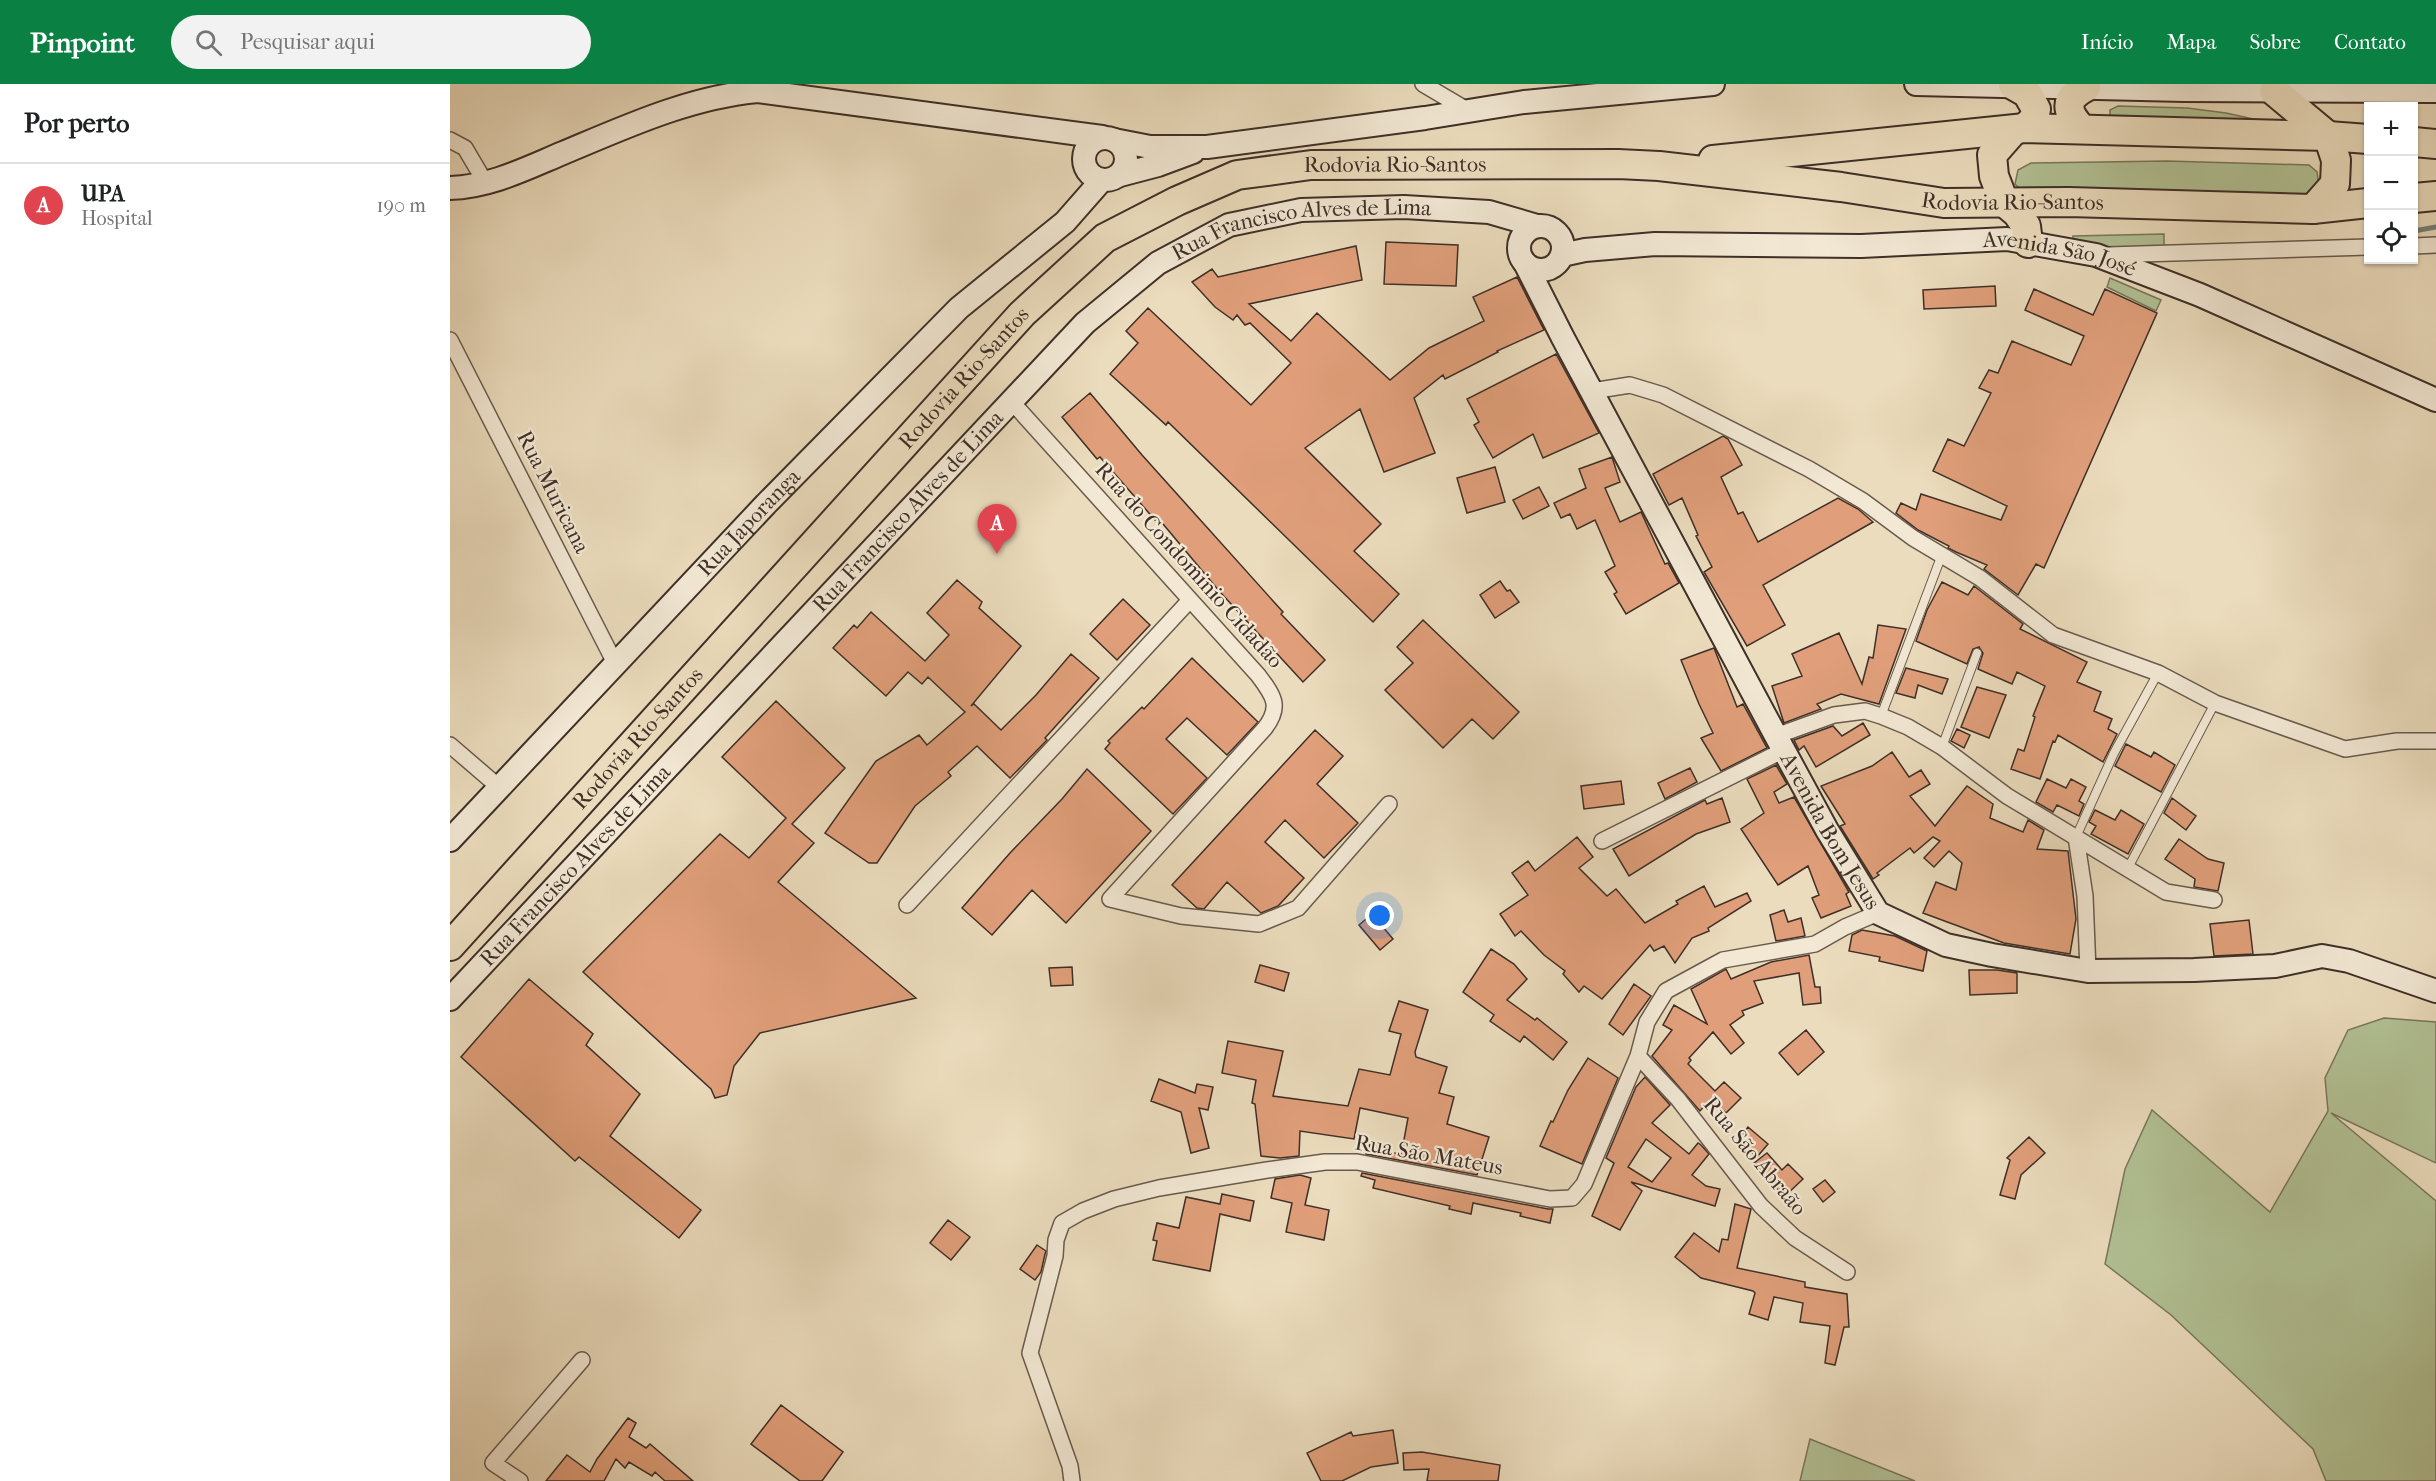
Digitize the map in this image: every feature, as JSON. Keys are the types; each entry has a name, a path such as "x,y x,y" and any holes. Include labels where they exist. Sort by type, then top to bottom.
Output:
{"highway":[{"path":"2013,85 2026,93 2036,109 2034,119 1992,155 1994,176 2004,202 2017,213 2026,226 2030,243"},
{"path":"2082,129 2071,116 2068,106 2077,92 2086,85"},
{"path":"2274,91 2328,136 2336,160 2335,184 2313,209"},
{"name":"Rodovia Rio-Santos","path":"450,946 1022,314 1105,238 1176,201 1237,175 1311,165 1659,166 2019,130 2082,129 2364,139"},
{"path":"2418,142 2436,144"},
{"name":"Rodovia Rio-Santos","path":"1659,166 1841,187 1944,203 2069,202 2313,209 2364,203"},
{"path":"2418,198 2436,196"},
{"path":"2030,243 2033,228 2039,216 2050,208 2069,202"}],"main road":[{"path":"450,188 501,179 591,141 706,98 758,91 1108,139 1150,147 1207,147 1639,87 1713,84"},
{"path":"1916,84 2086,85 2274,91 2436,91"},
{"path":"1056,132 1098,170 1158,165 1207,147"},
{"path":"1108,139 1124,149 1126,163 1098,170 1090,144 1108,139"},
{"name":"Rua Japoranga","path":"450,840 766,504 959,308 1065,222 1098,170"},
{"name":"Rua Francisco Alves de Lima","path":"450,999 1085,322 1158,263 1229,225 1301,210 1404,207 1463,210 1489,212 1544,227"},
{"name":"Rua Francisco Alves de Lima","path":"1463,210 1496,226 1523,260"},
{"path":"1523,260 1519,245 1521,238 1530,228 1544,227 1561,238 1563,245 1560,259"},
{"name":"Avenida São José","path":"1544,227 1583,235 1655,244"},
{"name":"Avenida São José","path":"1523,260 1531,267 1544,270 1560,259 1585,250 1655,244 1861,246 2007,239 2096,255 2200,295 2436,400"},
{"name":"Avenida Bom Jesus","path":"1560,259 1554,281 1554,299 1563,338"},
{"name":"Avenida Bom Jesus","path":"1523,260 1827,830 1878,913 1946,945 2088,971 2275,966 2322,956 2349,961 2436,991"}],"street":[{"path":"1423,84 1467,110"},
{"path":"450,140 465,148 485,182"},
{"path":"2418,246 2436,246"},
{"path":"2096,255 2364,247"},
{"name":"Rua Muricana","path":"450,340 616,665"},
{"path":"1592,391 1630,385 1663,394 1809,469 1863,501 1941,557 1980,578 2053,635 2158,673 2215,703 2345,749 2397,741 2436,741"},
{"name":"Rua do Condominio Cidadão","path":"1012,402 1270,691 1275,703 1273,717 1110,899 1181,916 1259,924 1298,908 1389,804"},
{"path":"907,905 1190,600"},
{"path":"1602,841 1780,743 1834,716 1865,711 1908,727 1942,747 2007,796 2166,892 2214,900"},
{"path":"450,745 500,788"},
{"path":"2076,837 2085,896 2088,971"},
{"name":"Rua São Mateus","path":"1072,1481 1070,1466 1030,1353 1056,1240 1062,1224 1083,1211 1114,1199 1158,1188 1325,1162 1357,1162 1550,1199 1572,1198 1584,1184 1638,1056 1647,1022 1666,992 1692,975 1723,960 1815,944 1845,927 1878,913"},
{"name":"Rua São Abraão","path":"1638,1056 1678,1099 1761,1206 1795,1238 1847,1272"},
{"path":"520,1481 493,1464 582,1360"}],"lane":[{"path":"1881,716 1941,557"},
{"path":"1942,747 1977,653"},
{"path":"2076,837 2114,753 2158,673"},
{"path":"2128,868 2215,703"}],"green space":[{"path":"2118,106 2187,108 2226,113 2276,124 2110,119 2110,110"},
{"path":"2167,161 2309,165 2317,172 2319,185 2299,202 2024,193 2015,184 2018,170 2031,163"},
{"path":"2164,234 2164,250 2072,247 2073,236"},
{"path":"2110,278 2161,300 2156,311 2107,287"},
{"path":"2384,1018 2436,1022 2436,1163 2331,1113 2436,1201 2436,1481 2326,1481 2313,1449 2171,1315 2105,1264 2125,1169 2152,1110 2270,1212 2328,1111 2325,1078 2348,1030"},
{"path":"1810,1439 1915,1481 1800,1481"}],"building":[{"path":"1386,242 1458,245 1456,286 1384,284"},
{"path":"1356,246 1362,280 1249,304 1291,341 1317,313 1390,380 1429,348 1484,321 1473,297 1517,277 1544,330 1497,351 1445,379 1443,375 1414,398 1435,453 1384,472 1360,409 1305,448 1381,524 1354,551 1399,594 1373,622 1168,422 1166,425 1110,374 1138,343 1126,331 1148,308 1251,405 1291,363 1250,323 1245,325 1237,315 1233,320 1215,307 1192,282 1212,269 1218,277"},
{"path":"1995,286 1996,306 1924,309 1923,290"},
{"path":"2034,289 2093,315 2105,289 2157,313 2044,568 2036,564 2018,595 1984,569 1987,565 1948,548 1949,546 1918,530 1896,513 1901,503 1916,510 1921,494 2001,520 2007,506 1933,471 1948,439 1964,446 1991,393 1979,388 1989,370 1998,373 2012,341 2071,365 2084,336 2025,310"},
{"path":"1556,354 1599,433 1543,458 1533,434 1493,458 1474,425 1479,422 1467,399"},
{"path":"1090,393 1142,455 1283,612 1281,614 1325,660 1303,682 1220,592 1158,518 1155,520 1100,457 1097,459 1062,417"},
{"path":"1723,436 1728,439 1742,465 1721,477 1738,514 1743,512 1758,542 1838,498 1858,509 1873,522 1763,585 1785,625 1747,646 1704,572 1712,567 1696,536 1698,535 1682,498 1669,505 1653,474"},
{"path":"1612,457 1620,482 1605,488 1620,522 1641,512 1665,564 1668,563 1679,583 1626,614 1605,572 1615,566 1595,520 1577,529 1570,514 1561,518 1554,503 1586,488 1579,469"},
{"path":"1495,467 1505,502 1467,513 1457,478"},
{"path":"1539,487 1549,506 1523,519 1513,500"},
{"path":"957,580 982,602 979,608 1021,646 971,706 974,704 1001,730 1036,695 1071,654 1099,678 1045,738 1047,740 1010,778 977,746 948,772 951,776 915,806 877,863 869,863 825,833 876,761 919,735 927,745 965,712 928,677 922,684 908,672 886,696 833,648 854,625 857,628 871,612 925,661 949,635 927,613"},
{"path":"1500,581 1519,602 1495,618 1480,595"},
{"path":"1942,582 1968,595 1974,586 2023,624 2020,629 2087,662 2077,682 2101,692 2094,711 2112,719 2108,729 2117,734 2103,762 2058,735 2055,742 2053,741 2040,779 2011,769 2018,749 2024,751 2035,717 2033,716 2045,686 2017,672 2012,684 1978,669 1983,653 1979,647 1973,649 1967,664 1916,641 1927,610"},
{"path":"1123,599 1150,625 1117,660 1090,634"},
{"path":"1423,620 1519,712 1493,739 1472,719 1443,748 1385,690 1413,663 1397,647"},
{"path":"1878,625 1906,629 1879,704 1841,694 1817,704 1821,709 1784,723 1772,686 1802,676 1792,654 1839,633 1862,684 1869,657 1873,658"},
{"path":"1714,648 1737,707 1743,704 1767,748 1721,771 1701,738 1713,733 1681,660"},
{"path":"1192,658 1258,722 1227,755 1187,718 1166,739 1207,778 1173,814 1105,749 1110,743 1108,741 1142,707 1144,709"},
{"path":"1906,668 1948,679 1942,694 1918,685 1915,698 1896,693"},
{"path":"1977,687 2006,695 1989,738 1961,727"},
{"path":"776,701 845,768 792,824 814,843 778,882 916,998 760,1033 734,1066 727,1095 715,1098 711,1089 583,972 720,834 749,858 786,818 722,757"},
{"path":"1863,723 1870,735 1816,767 1804,746 1799,750 1794,740 1833,726 1842,736"},
{"path":"1957,729 1970,735 1964,748 1951,741"},
{"path":"1315,730 1343,756 1317,784 1358,823 1324,858 1285,820 1265,842 1304,878 1278,906 1261,913 1227,882 1204,909 1197,908 1172,885"},
{"path":"2126,744 2151,757 2154,752 2175,765 2161,792 2115,766"},
{"path":"1892,752 1909,777 1921,770 1930,784 1910,796 1935,826 1967,786 1993,804 1990,818 2023,832 2028,820 2044,830 2037,849 2068,851 2076,919 2070,954 2004,943 1923,913 1936,882 1956,890 1962,863 1949,851 1934,867 1924,858 1940,841 1933,837 1914,853 1910,848 1877,873 1879,875 1873,879 1840,826 1845,824 1821,786 1872,766"},
{"path":"1776,765 1787,784 1774,792 1779,803 1794,797 1849,892 1846,894 1851,906 1821,918 1812,898 1819,895 1808,866 1778,885 1741,829 1764,813 1747,779"},
{"path":"1690,768 1697,782 1665,799 1658,783"},
{"path":"1087,769 1151,831 1066,923 1032,890 992,935 962,908"},
{"path":"2047,779 2066,788 2071,779 2086,787 2079,801 2084,804 2079,816 2057,805 2053,812 2036,802"},
{"path":"1621,781 1624,804 1584,809 1581,786"},
{"path":"1722,798 1730,822 1696,834 1629,876 1613,849 1705,800 1707,804"},
{"path":"2172,798 2196,816 2186,830 2164,813"},
{"path":"2095,810 2115,820 2121,810 2144,824 2128,854 2091,834 2096,826 2089,822"},
{"path":"1577,837 1593,857 1579,868 1607,896 1616,889 1645,923 1678,904 1676,901 1704,886 1715,907 1747,893 1751,901 1708,928 1709,931 1692,938 1675,963 1664,946 1654,951 1650,945 1602,999 1584,986 1579,992 1563,974 1565,971 1544,955 1521,931 1515,936 1500,914 1528,895 1512,873 1528,861 1535,871"},
{"path":"2179,839 2208,859 2224,863 2218,891 2194,887 2195,879 2165,859"},
{"path":"1784,910 1788,922 1801,918 1805,936 1776,941 1770,915"},
{"path":"1372,914 1393,939 1380,950 1359,925"},
{"path":"2249,920 2253,954 2214,956 2210,924"},
{"path":"1862,930 1895,936 1927,951 1923,971 1879,961 1880,957 1849,951 1852,935"},
{"path":"1491,949 1514,964 1527,979 1507,1000 1535,1020 1537,1018 1567,1042 1553,1060 1524,1036 1520,1042 1490,1021 1494,1015 1463,992"},
{"path":"1809,955 1815,987 1820,987 1821,1003 1803,1005 1799,973 1754,981 1763,1003 1742,1011 1744,1015 1730,1025 1744,1043 1731,1054 1713,1032 1689,1058 1691,1060 1688,1064 1715,1091 1724,1082 1741,1098 1726,1113 1711,1099 1700,1111 1652,1056 1672,1030 1663,1025 1674,1005 1707,1024 1691,989 1726,969 1731,979 1771,962"},
{"path":"1260,965 1289,973 1284,991 1255,982"},
{"path":"1072,967 1073,985 1051,986 1049,968"},
{"path":"1969,970 2017,973 2017,993 1970,995"},
{"path":"529,979 593,1034 586,1045 640,1094 610,1136 701,1210 679,1238 579,1157 575,1161 461,1057"},
{"path":"1634,984 1651,996 1623,1035 1609,1024"},
{"path":"1399,1001 1428,1010 1415,1052 1416,1057 1447,1067 1439,1093 1454,1097 1447,1124 1489,1137 1477,1175 1366,1154 1371,1142 1401,1156 1408,1118 1360,1108 1354,1139 1300,1131 1299,1156 1280,1158 1261,1156 1255,1104 1252,1103 1256,1080 1222,1073 1228,1041 1283,1051 1273,1096 1348,1106 1359,1069 1390,1075 1401,1034 1389,1031"},
{"path":"1806,1030 1824,1052 1798,1075 1779,1053"},
{"path":"1588,1058 1618,1078 1582,1164 1540,1146 1551,1121 1553,1122 1568,1090"},
{"path":"1645,1077 1670,1105 1652,1123 1689,1154 1698,1143 1701,1145 1709,1154 1692,1175 1706,1186 1720,1189 1715,1206 1631,1182 1642,1191 1620,1230 1592,1216 1614,1163 1606,1158 1636,1087","holes":["1646,1139 1671,1158 1652,1182 1628,1167"]},
{"path":"1159,1079 1195,1093 1197,1084 1213,1087 1208,1110 1199,1108 1209,1148 1191,1153 1181,1112 1151,1101"},
{"path":"1748,1127 1768,1144 1757,1157 1737,1141"},
{"path":"2029,1137 2045,1153 2021,1175 2015,1199 2000,1195 2010,1160 2007,1158"},
{"path":"1767,1153 1782,1170 1788,1164 1803,1179 1784,1197 1754,1163"},
{"path":"1362,1173 1553,1209 1550,1223 1520,1216 1521,1213 1473,1203 1471,1214 1449,1209 1450,1206 1373,1188 1375,1180 1361,1176"},
{"path":"1300,1175 1311,1178 1305,1205 1329,1210 1324,1240 1286,1232 1292,1203 1271,1198 1275,1179"},
{"path":"1825,1180 1835,1192 1823,1202 1813,1189"},
{"path":"1222,1194 1254,1201 1250,1221 1220,1214 1210,1271 1153,1260 1157,1241 1153,1240 1157,1223 1179,1228 1186,1197 1220,1204"},
{"path":"1735,1204 1751,1209 1737,1268 1805,1282 1805,1287 1847,1294 1849,1327 1844,1327 1835,1365 1825,1363 1830,1326 1800,1322 1803,1303 1774,1297 1768,1320 1749,1314 1755,1293 1753,1291 1701,1278 1675,1257 1694,1233 1719,1252 1722,1239 1728,1240"},
{"path":"948,1220 970,1237 951,1260 930,1243"},
{"path":"1037,1245 1046,1251 1041,1272 1035,1280 1020,1269"},
{"path":"781,1405 843,1452 822,1481 800,1481 751,1444"},
{"path":"628,1418 636,1423 629,1437 646,1448 650,1444 693,1481 665,1481 655,1472 652,1476 629,1462 625,1468 616,1459 604,1481 546,1481 567,1455 590,1472"},
{"path":"1393,1430 1398,1463 1371,1467 1342,1481 1321,1481 1307,1453 1351,1432 1353,1436"},
{"path":"1422,1452 1500,1465 1498,1481 1427,1481 1429,1469 1404,1470 1403,1453"}],"waterway":[{"path":"2418,230 2436,227"}],"place":[{"name":"UPA","path":"997,554"}]}
